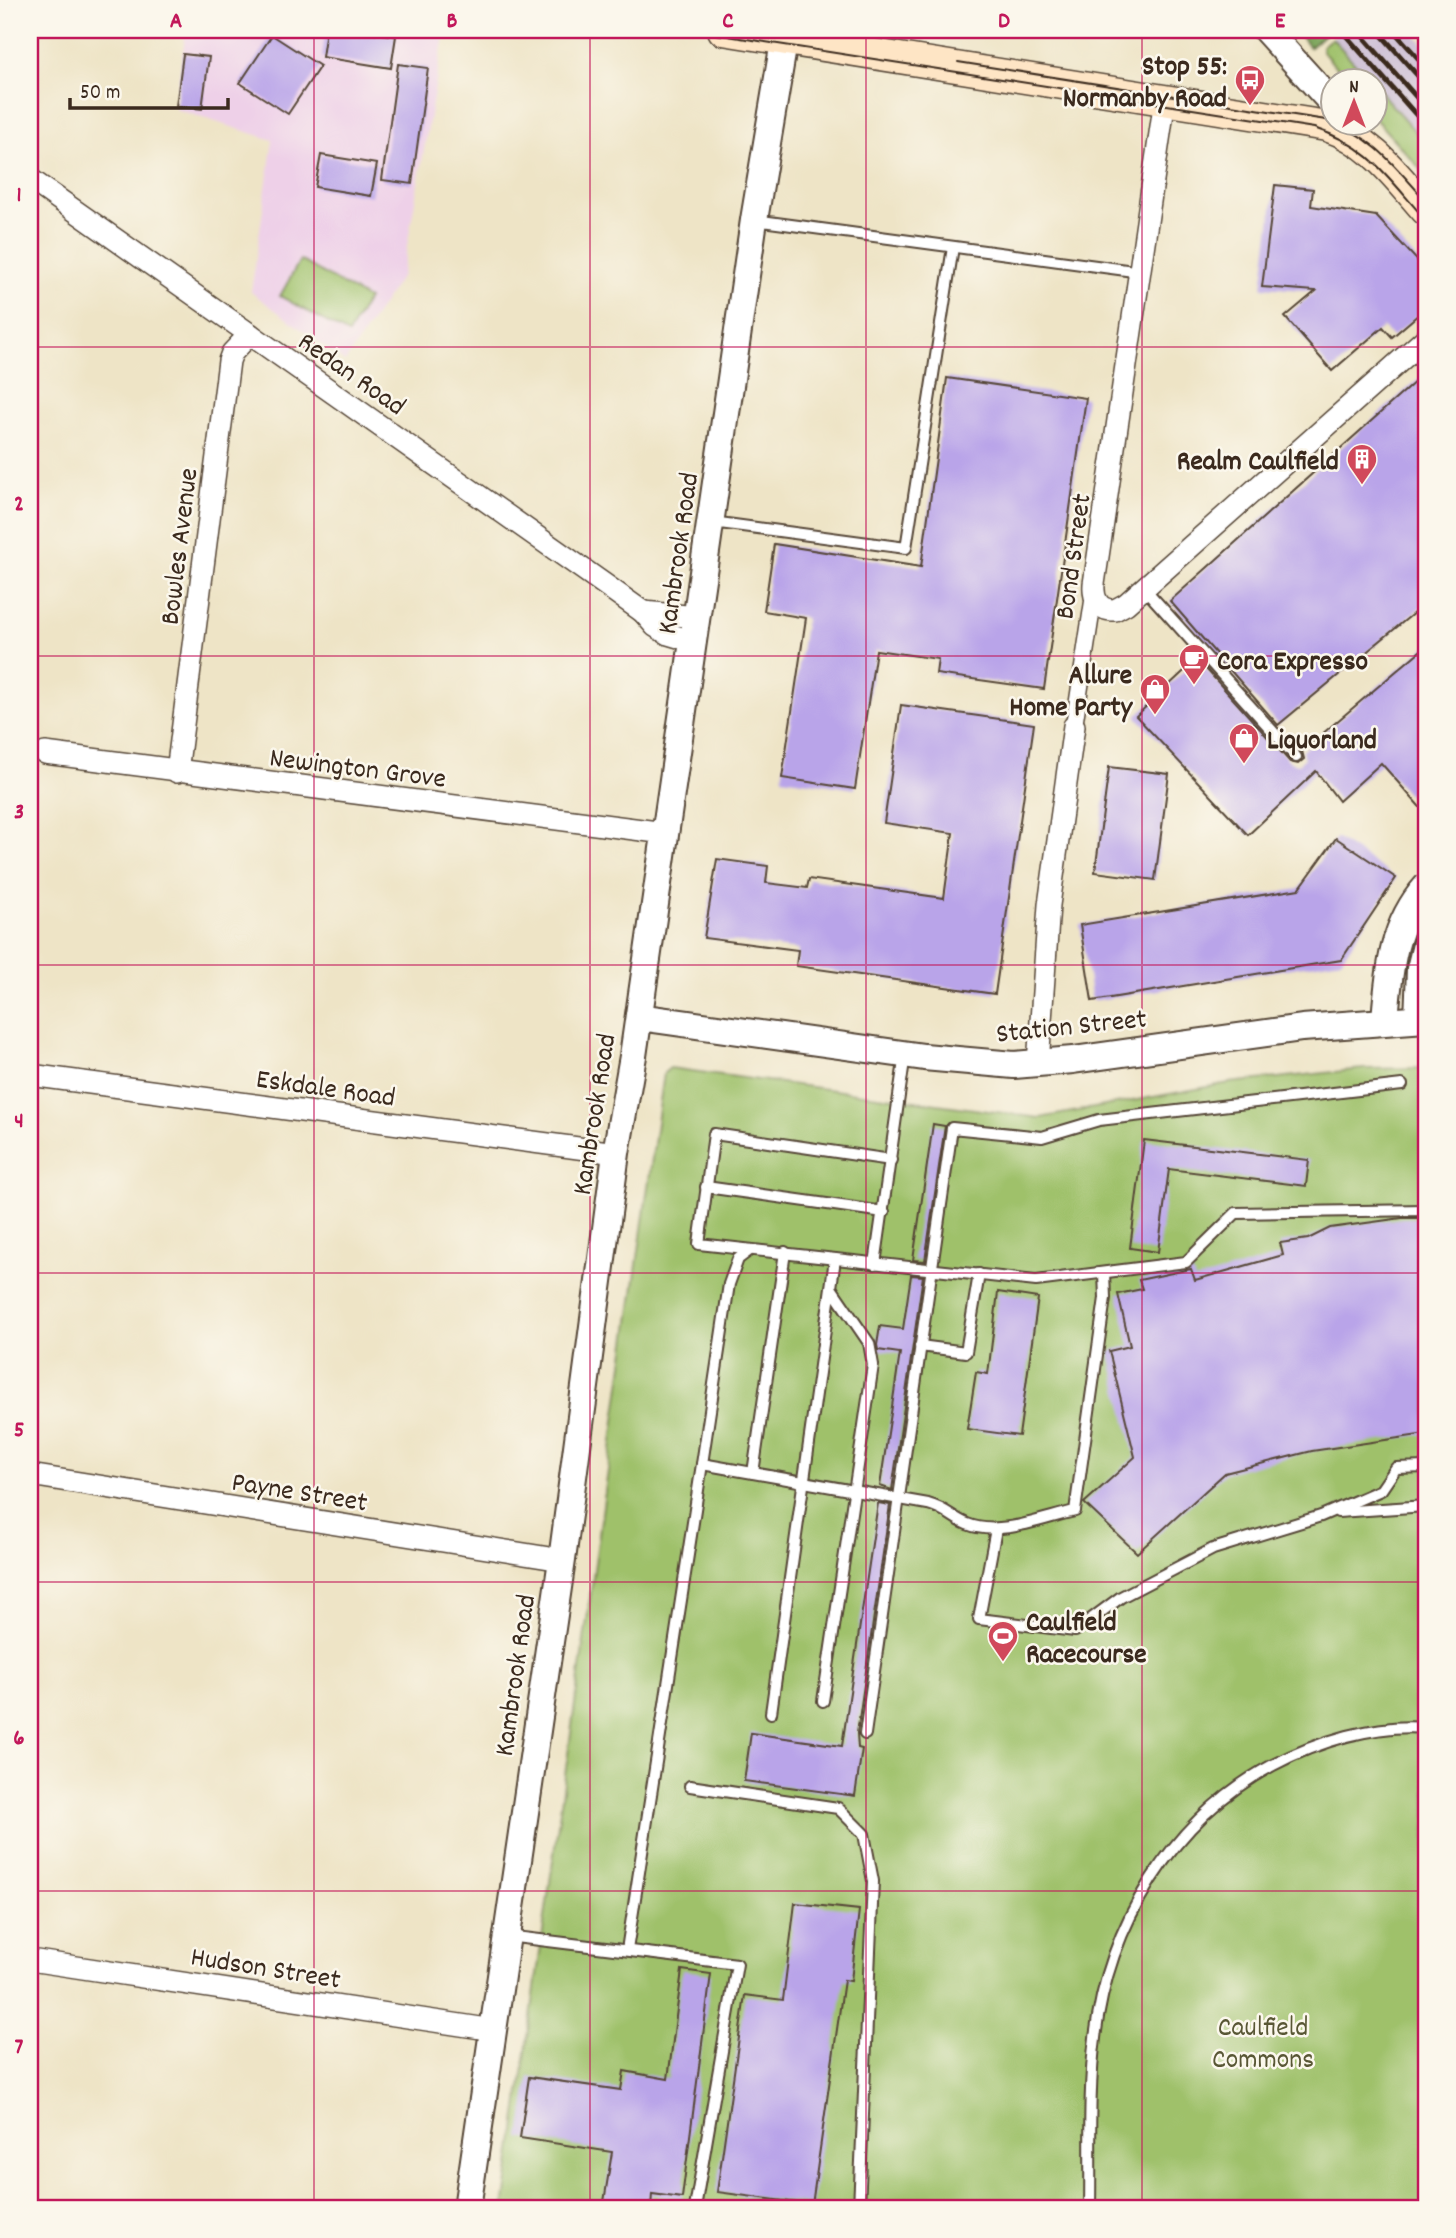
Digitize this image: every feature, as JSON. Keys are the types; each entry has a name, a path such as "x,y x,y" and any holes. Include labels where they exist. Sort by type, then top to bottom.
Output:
{"main road":[{"path":"723,30 785,35 1327,126 1362,142 1381,159 1426,210"}],"street":[{"path":"1266,30 1320,90"},
{"name":"Kambrook Road","path":"467,2208 562,1560 616,1153 639,1017 754,220 785,35"},
{"name":"Bond Street","path":"1038,1064 1049,905 1165,99"},
{"path":"1361,136 1381,159"},
{"name":"Redan Road","path":"30,179 643,612 655,626 668,634 696,629"},
{"name":"Bowles Avenue","path":"177,772 229,361 232,353 250,334"},
{"path":"1094,595 1102,607 1115,610 1144,588 1426,338"},
{"name":"Newington Grove","path":"44,753 665,833"},
{"path":"1385,1020 1388,979 1398,931 1408,911 1426,887"},
{"path":"1422,1019 1419,977 1426,945"},
{"name":"Station Street","path":"639,1017 991,1065 1038,1064 1217,1038 1385,1020 1422,1019"},
{"name":"Eskdale Road","path":"30,1076 616,1153"},
{"name":"Payne Street","path":"30,1475 562,1560"},
{"name":"Hudson Street","path":"30,1960 494,2030"}],"lane":[{"path":"754,220 1141,272"},
{"path":"712,522 906,548 953,247"},
{"path":"1144,588 1296,757"},
{"path":"875,1264 905,1054"},
{"path":"865,1734 952,1128 1042,1137 1099,1120 1402,1085"},
{"path":"891,1160 714,1134 699,1244 1036,1282 1186,1262 1236,1213 1426,1210"},
{"path":"706,1187 884,1212"},
{"path":"627,1950 729,1284 738,1259 750,1250"},
{"path":"753,1473 785,1252"},
{"path":"771,1713 835,1259"},
{"path":"702,1464 899,1498 943,1508 964,1523 996,1529 1075,1511 1105,1297 1104,1273"},
{"path":"920,1346 966,1352 979,1274"},
{"path":"823,1701 873,1365 869,1343 832,1290"},
{"path":"996,1529 979,1619 1075,1631 1122,1597 1213,1549 1329,1513 1381,1490 1396,1468 1426,1467"},
{"path":"1329,1513 1426,1506"},
{"path":"1090,2208 1095,2038 1105,1986 1136,1901 1163,1862 1189,1827 1251,1777 1297,1753 1341,1739 1386,1730 1426,1728"},
{"path":"690,1786 838,1808 864,1834 873,1881 859,2208"},
{"path":"507,1936 737,1964 695,2208"}],"shaded area":[{"path":"186,30 445,30 402,275 345,362 251,292 273,140 175,109"},
{"path":"1333,30 1411,30 1426,47 1426,144 1390,103 1390,66 1357,66 1332,38 1336,34"}],"green space":[{"path":"1295,30 1325,30 1327,32 1310,47"},
{"path":"1332,38 1357,66 1335,66 1322,51 1322,46"},
{"path":"1390,103 1426,144 1426,175 1390,135"},
{"path":"300,260 368,299 348,334 280,296"},
{"name":"Caulfield Racecourse","path":"670,1068 1040,1118 1229,1083 1363,1069 1426,1068 1426,2208 504,2208 664,1073"}],"building":[{"path":"326,30 353,30 396,36 391,68 322,57"},
{"path":"272,35 320,66 288,114 240,83"},
{"path":"183,54 209,57 202,109 176,106"},
{"path":"398,64 428,68 412,184 382,180"},
{"path":"321,155 377,164 371,196 315,187"},
{"path":"1275,185 1313,189 1311,206 1376,216 1426,270 1426,308 1392,337 1383,327 1332,371 1285,317 1316,291 1262,287"},
{"name":"Realm Caulfield","path":"1426,372 1426,603 1278,725 1170,601"},
{"path":"947,378 1086,398 1044,689 936,674 938,659 876,650 855,789 782,778 806,618 764,611 774,544 921,567"},
{"path":"1426,646 1426,814 1381,763 1339,801 1316,771 1248,835 1136,716 1197,659 1290,762 1298,764 1304,759 1302,751"},
{"path":"901,705 1034,724 995,994 796,966 798,950 704,938 717,859 768,866 766,883 807,888 809,879 944,898 953,833 884,823"},
{"path":"1109,767 1169,774 1155,880 1095,872"},
{"path":"1336,838 1396,878 1341,960 1092,1001 1080,925 1299,889"},
{"path":"933,1124 945,1126 925,1261 913,1260"},
{"path":"1144,1140 1309,1160 1306,1186 1169,1169 1158,1252 1130,1248"},
{"path":"1402,1218 1426,1218 1426,1434 1312,1451 1225,1473 1137,1553 1084,1503 1135,1457 1109,1351 1130,1346 1118,1294 1142,1289 1139,1280 1191,1269 1195,1280 1283,1255 1280,1243 1308,1239 1330,1228"},
{"path":"911,1275 923,1276 892,1490 880,1486 900,1353 878,1350 877,1345 880,1326 903,1329"},
{"path":"998,1292 1038,1298 1019,1436 967,1429 976,1372 988,1374"},
{"path":"878,1503 890,1505 857,1733 858,1748 862,1749 855,1796 744,1781 751,1733 842,1746"},
{"path":"795,1903 859,1910 851,1981 844,1980 812,2205 717,2192 745,1995 783,2000"},
{"path":"682,1970 711,1974 682,2198 652,2194 651,2208 603,2208 612,2152 520,2138 529,2077 621,2090 624,2071 668,2079"}],"tram line":[{"path":"689,30 1314,128 1333,135 1364,154 1389,177 1426,220"},
{"path":"958,62 1326,120 1370,143 1426,201"}],"railway":[{"path":"1341,30 1426,126"},
{"path":"1357,30 1426,108"},
{"path":"1377,30 1426,85"},
{"path":"1393,30 1426,67"}],"place":[{"name":"Stop 55: Normanby Road","path":"1250,107"},
{"name":"Realm Caulfield","path":"1362,486"},
{"name":"Cora Expresso","path":"1194,686"},
{"name":"Allure Home Party","path":"1155,716"},
{"name":"Liquorland","path":"1244,765"},
{"name":"Caulfield Racecourse","path":"1003,1663"}],"park label":[{"name":"Caulfield Commons","path":"1263,2041"}]}
